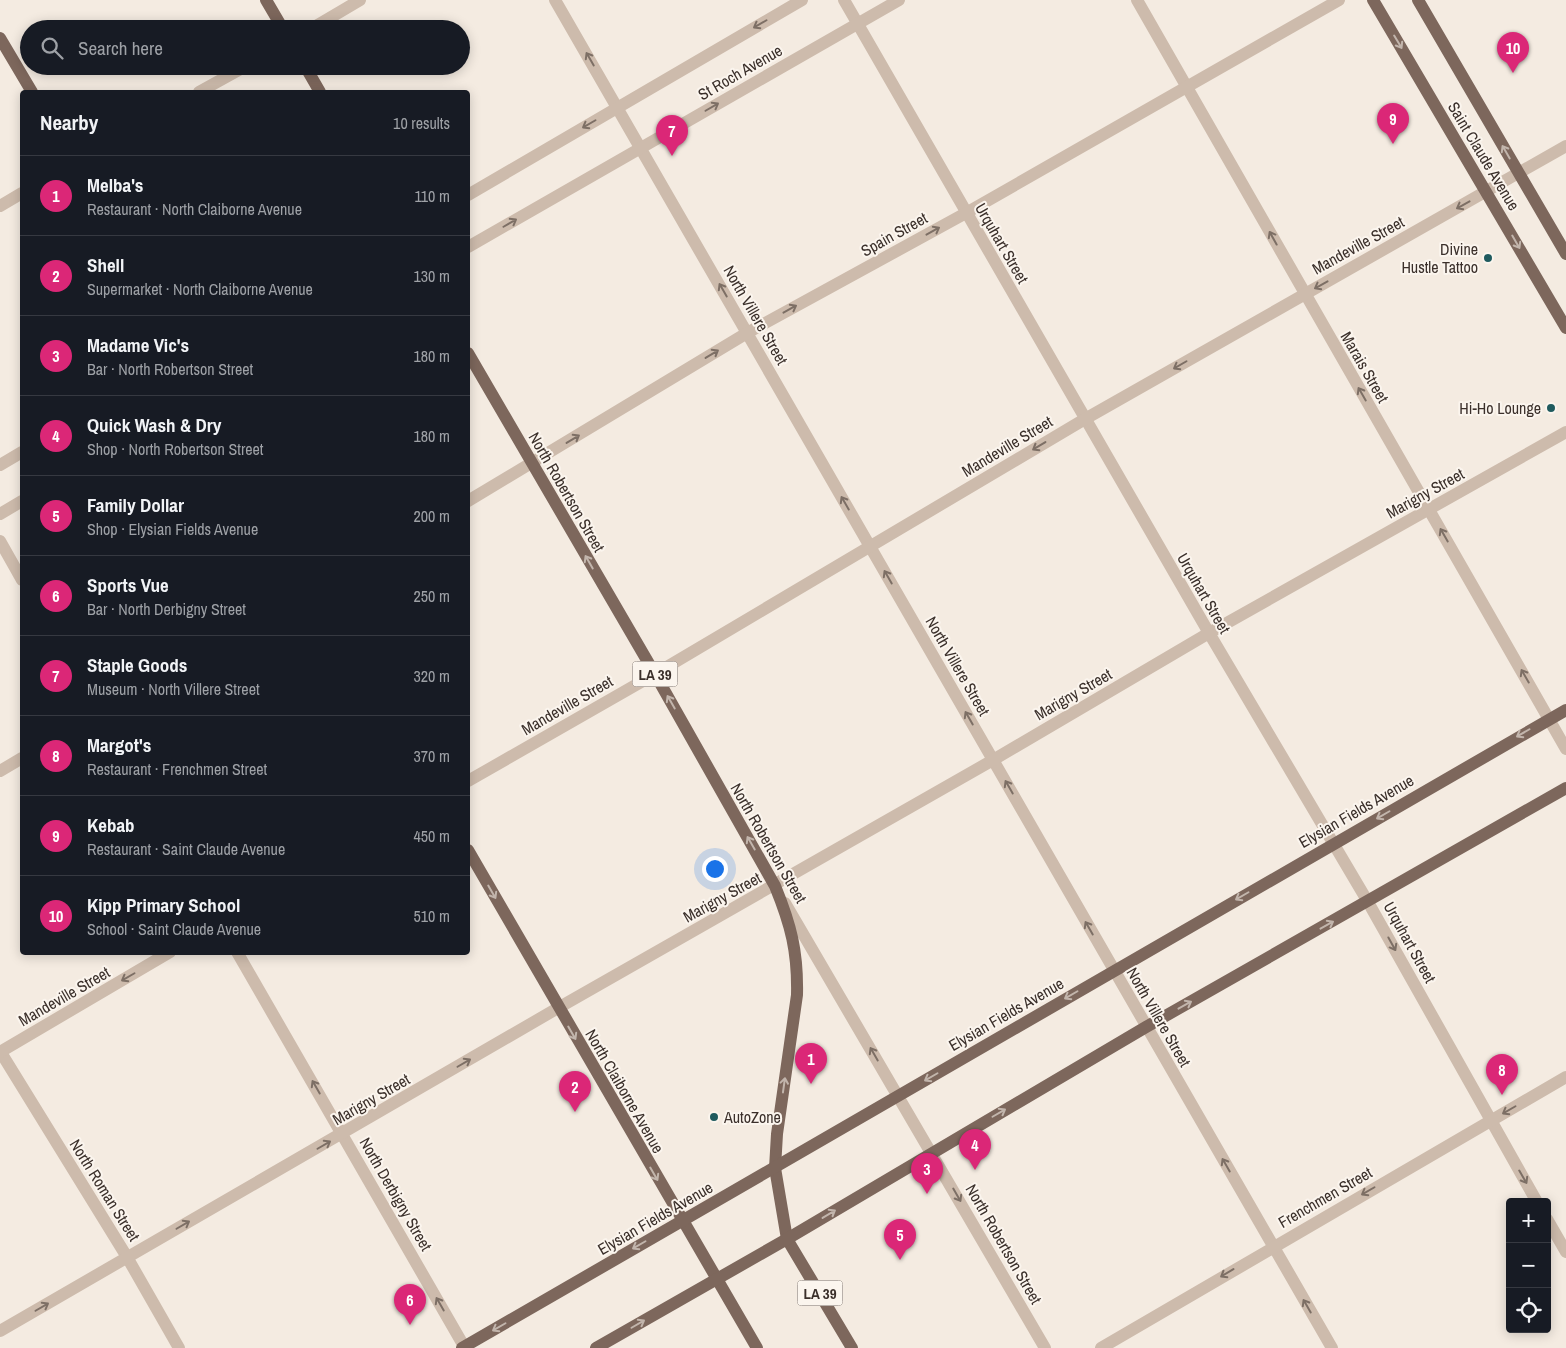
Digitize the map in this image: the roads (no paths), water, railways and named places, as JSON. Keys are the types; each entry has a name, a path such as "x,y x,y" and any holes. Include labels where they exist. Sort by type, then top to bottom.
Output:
{"main road":[{"path":"266,0 278,20"},
{"name":"Saint Claude Avenue","path":"1373,0 1566,328"},
{"name":"Saint Claude Avenue","path":"1418,0 1566,254"},
{"path":"0,38 20,72"},
{"path":"22,75 31,90"},
{"path":"310,75 319,90"},
{"name":"North Robertson Street","path":"470,357 655,674 775,886"},
{"name":"Elysian Fields Avenue","path":"464,1348 1549,718 1566,710"},
{"path":"596,1348 787,1239 1146,1027 1566,788"},
{"name":"North Claiborne Avenue","path":"470,854 681,1221 757,1348"},
{"name":"LA 39","path":"775,886 792,933 798,973 797,995 777,1134 775,1168 787,1239 852,1348"}],"street":[{"path":"326,20 360,0"},
{"name":"North Villere Street","path":"555,0 1332,1348"},
{"name":"St Roch Avenue","path":"470,194 802,0"},
{"name":"Urquhart Street","path":"844,0 1209,633 1334,843 1535,1198"},
{"name":"St Roch Avenue","path":"470,246 899,0"},
{"name":"Marais Street","path":"1137,0 1566,749"},
{"name":"Spain Street","path":"470,500 747,333 966,213 1339,0"},
{"path":"203,90 230,75"},
{"name":"Mandeville Street","path":"470,780 655,674 1085,419 1566,146"},
{"path":"0,206 20,194"},
{"name":"Marigny Street","path":"0,1331 558,1008 775,886 1209,633 1566,432"},
{"path":"0,465 20,453"},
{"path":"0,514 20,503"},
{"path":"0,541 20,576"},
{"path":"0,771 20,759"},
{"name":"North Robertson Street","path":"775,886 1045,1348"},
{"name":"Mandeville Street","path":"0,1051 165,955"},
{"name":"North Derbigny Street","path":"239,955 464,1348"},
{"name":"North Roman Street","path":"0,1051 127,1257 179,1348"},
{"name":"Frenchmen Street","path":"1101,1348 1272,1246 1566,1077"},
{"path":"1551,1226 1566,1252"}],"place":[{"name":"Kipp Primary School","path":"1513,73"},
{"name":"Kebab","path":"1393,144"},
{"name":"Staple Goods","path":"672,156"},
{"name":"Divine Hustle Tattoo","path":"1488,258"},
{"name":"Hi-Ho Lounge","path":"1551,408"},
{"name":"Melba's","path":"811,1084"},
{"name":"Margot's","path":"1502,1095"},
{"name":"Shell","path":"575,1112"},
{"name":"AutoZone","path":"714,1117"},
{"name":"Quick Wash & Dry","path":"975,1170"},
{"name":"Madame Vic's","path":"927,1194"},
{"name":"Family Dollar","path":"900,1260"},
{"name":"Sports Vue","path":"410,1325"}]}
